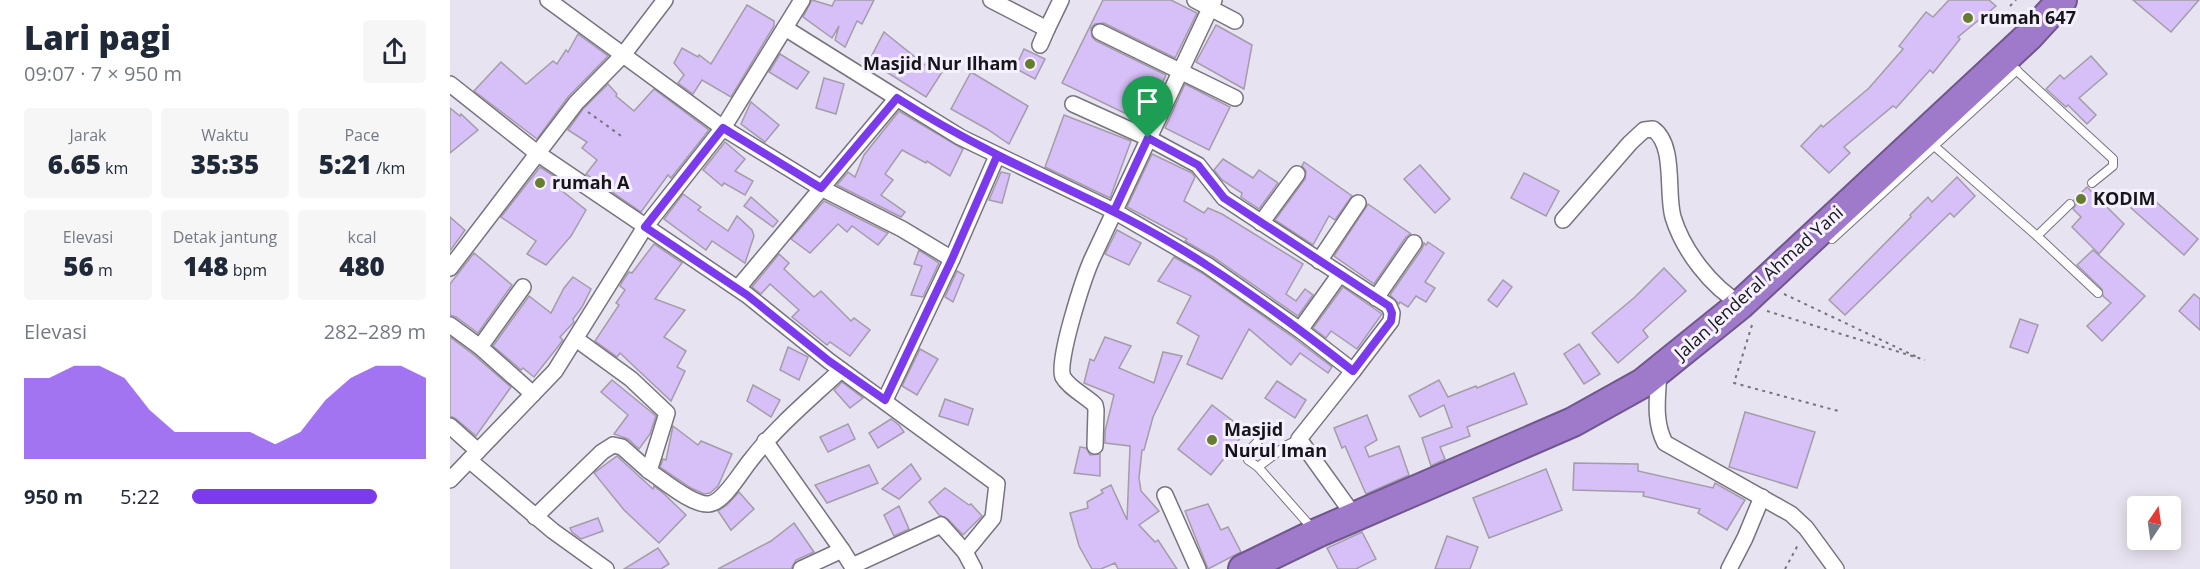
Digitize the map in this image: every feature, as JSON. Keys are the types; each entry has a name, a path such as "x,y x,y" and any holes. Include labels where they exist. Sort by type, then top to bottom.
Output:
{"highway":[{"name":"Jalan Jenderal Ahmad Yani","path":"1243,569 1317,533 1573,422 1643,383 1759,297 2010,64 2062,0"}],"street":[{"path":"450,268 576,103 622,55 665,0"},
{"path":"450,480 555,371 645,227 723,128 802,0"},
{"path":"992,0 1047,29"},
{"path":"1040,45 1061,0"},
{"path":"1195,0 1212,4 1235,21"},
{"path":"555,2 622,55 723,128 821,188 902,229 952,259"},
{"path":"1095,446 1095,405 1063,378 1062,368 1079,290 1212,4"},
{"path":"785,28 935,123 997,156 1114,211 1207,265 1300,330 1353,371"},
{"path":"1100,32 1235,98"},
{"path":"450,84 537,153 738,288 841,370 997,484 993,518 965,552"},
{"path":"738,288 897,98"},
{"path":"1073,104 1148,138 1198,165 1219,195 1391,309 1391,321 1299,439 1355,517"},
{"path":"1563,220 1630,143 1644,130 1653,129 1660,135 1663,142 1669,170 1672,215 1686,246 1715,283 1732,299 1759,297"},
{"path":"885,400 952,259 997,156"},
{"path":"1261,223 1297,174"},
{"path":"1319,261 1358,203"},
{"path":"1376,298 1414,243"},
{"path":"1300,330 1340,274"},
{"path":"480,347 523,287"},
{"path":"450,325 480,347 533,394"},
{"path":"576,339 631,379 667,413 649,471"},
{"path":"535,517 602,452 613,445 622,447 649,471 698,502 714,503 724,494 765,441 841,370"},
{"path":"1659,370 1657,414 1665,443 1791,514 1806,528 1836,569"},
{"path":"450,426 473,455 535,517 606,569"},
{"path":"765,441 852,566 941,525 965,552 974,569"},
{"path":"1165,495 1198,569"},
{"path":"1729,569 1745,538 1762,496"},
{"path":"801,569 842,550"}],"lane":[{"path":"2010,64 2114,160 2113,166 2092,183"},
{"path":"1826,244 1928,140 2098,293"},
{"path":"2037,236 2070,204"},
{"path":"1270,428 1248,452 1248,459 1317,533"},
{"path":"1258,468 1287,445 1299,439"}],"path":[{"path":"2010,6 2016,0"},
{"path":"576,103 624,138"},
{"path":"1759,297 1925,360 1759,297"},
{"path":"1759,297 1734,383 1842,412"},
{"path":"1785,569 1806,528"}],"building":[{"path":"812,0 832,6 835,0 874,0 862,24 857,21 845,47 835,40 839,26 832,38 803,17"},
{"path":"1103,0 1171,0 1197,13 1175,58 1104,23 1095,24 1091,28 1092,37 1096,41 1166,75 1145,121 1062,83"},
{"path":"1949,0 1989,0 1996,6 1958,37 1960,39 1933,73 1930,70 1896,108 1893,106 1844,147 1850,153 1829,173 1801,146 1821,125 1823,127 1869,88 1903,49 1899,46 1926,12 1933,17"},
{"path":"2133,0 2199,0 2171,32"},
{"path":"747,5 774,21 774,26 731,97 702,80 693,94 678,83 684,75 674,63 682,48 698,57 699,55 711,64"},
{"path":"1216,25 1252,45 1244,89 1196,62"},
{"path":"884,32 925,65 930,56 946,66 926,97 869,61"},
{"path":"578,34 608,56 568,97 537,139 474,91 501,62 526,84 553,61 557,64 566,50 568,52"},
{"name":"Masjid Nur Ilham","path":"1024,49 1045,59 1035,79 1015,68"},
{"path":"780,54 809,72 797,89 769,72"},
{"path":"2091,56 2107,74 2079,98 2096,115 2087,124 2068,105 2066,107 2046,89 2060,75 2064,79"},
{"path":"971,72 1028,106 1009,144 951,109"},
{"path":"824,78 844,84 836,114 816,108"},
{"path":"608,84 617,94 616,96 634,111 654,89 709,130 671,178 668,175 641,212 586,174 597,160 582,148 587,142 568,130 583,109"},
{"path":"1185,84 1230,107 1209,150 1165,128"},
{"path":"751,102 779,125 765,142 741,124"},
{"path":"450,108 460,116 461,114 478,130 450,153"},
{"path":"899,111 963,149 950,176 927,161 926,163 902,150 885,174 893,180 881,195 905,212 901,217 837,185 848,172 855,177 864,155"},
{"path":"1064,115 1131,141 1110,198 1045,167"},
{"path":"725,142 745,159 735,171 753,181 745,195 724,183 722,186 703,170"},
{"path":"1152,154 1192,173 1195,177 1184,201 1204,213 1208,208 1222,214 1303,264 1286,294 1296,301 1305,289 1313,295 1298,316 1213,257 1185,241 1187,239 1127,207"},
{"path":"1223,159 1253,178 1259,170 1278,183 1259,209 1241,197 1242,193 1222,180 1214,170"},
{"path":"1304,162 1352,196 1335,220 1329,216 1313,245 1275,220 1305,179 1306,171 1302,166"},
{"path":"1420,165 1450,199 1435,213 1404,179"},
{"path":"540,167 560,180 556,186 586,210 571,236 546,265 527,254 536,241 501,217"},
{"path":"1001,172 1010,174 1002,203 989,200"},
{"path":"1524,173 1559,191 1546,216 1511,198"},
{"path":"1957,177 1975,196 1954,217 1950,213 1845,315 1829,300 1928,197 1932,202"},
{"path":"2087,187 2124,224 2099,254 2072,227 2081,217 2073,209 2076,205 2074,200"},
{"path":"2145,192 2198,239 2184,255 2131,208"},
{"path":"683,194 701,207 698,210 728,231 737,216 752,230 754,236 745,263 712,241 706,250 664,219"},
{"path":"751,197 778,221 773,227 744,206"},
{"path":"824,201 888,233 878,245 852,226 847,232 838,224 810,253 791,239"},
{"path":"1368,204 1411,234 1406,237 1374,284 1334,256"},
{"path":"450,217 465,230 450,251"},
{"path":"1117,230 1141,243 1129,265 1105,254"},
{"path":"1428,242 1444,253 1425,282 1435,288 1426,302 1416,296 1408,307 1400,302 1399,304 1390,295 1424,243 1426,245"},
{"path":"654,244 682,263 655,299 685,310 664,337 686,351 677,367 685,371 671,401 620,353 617,357 595,341 619,305 616,303 625,290 620,286 624,279 629,272 632,273"},
{"path":"919,250 939,263 923,297 911,295 922,266 914,264"},
{"path":"2093,250 2145,296 2102,341 2087,326 2111,303 2103,296 2102,289 2077,265"},
{"path":"474,253 512,285 478,333 450,315 450,284"},
{"path":"779,254 789,263 784,269 814,297 821,291 851,321 854,318 870,330 850,356 830,342 827,345 792,317 799,310 770,284 761,294 752,287"},
{"path":"1174,257 1202,273 1294,338 1332,367 1328,373 1300,353 1291,365 1249,329 1222,379 1187,364 1199,336 1177,323 1191,296 1158,281"},
{"path":"1664,268 1686,291 1643,330 1648,337 1618,363 1592,333 1635,297"},
{"path":"957,271 964,275 953,302 945,297"},
{"path":"573,277 591,289 573,319 574,322 560,337 563,340 534,377 523,368 521,370 493,346 529,296 551,313 564,288"},
{"path":"1503,280 1512,287 1497,307 1488,300"},
{"path":"1343,287 1382,314 1357,349 1331,331 1326,338 1313,328"},
{"path":"2194,294 2200,299 2200,330 2179,311"},
{"path":"2020,319 2038,325 2028,353 2010,347"},
{"path":"450,337 511,387 476,436 450,416"},
{"path":"1105,337 1131,346 1119,368 1154,383 1163,352 1182,356 1153,417 1144,450 1142,450 1139,478 1141,491 1159,511 1139,525 1155,542 1158,540 1177,569 1118,569 1115,563 1101,569 1092,569 1079,546 1070,513 1088,508 1087,502 1103,493 1101,490 1111,485 1127,520 1130,446 1105,443 1105,431 1114,395 1084,383 1090,359 1094,361"},
{"path":"1579,344 1600,374 1584,384 1564,354"},
{"path":"788,347 808,357 799,380 780,370"},
{"path":"920,349 938,359 917,395 902,386"},
{"path":"1514,373 1527,404 1467,427 1470,436 1440,447 1445,459 1431,466 1422,438 1452,427 1444,405 1420,417 1409,396 1439,380 1448,397"},
{"path":"612,380 656,416 650,434 639,449 628,439 614,434 628,415 601,392"},
{"path":"1277,381 1306,400 1295,418 1265,398"},
{"path":"842,382 863,398 850,408 834,390"},
{"path":"753,385 780,400 771,417 747,401"},
{"path":"945,399 973,409 968,425 939,416"},
{"name":"Masjid Nurul Iman","path":"1212,405 1246,431 1211,475 1178,449"},
{"path":"1745,412 1815,432 1797,488 1729,467"},
{"path":"1367,415 1377,440 1365,447 1369,457 1399,446 1409,475 1366,494 1345,446 1342,448 1334,428"},
{"path":"891,419 904,432 878,448 869,433"},
{"path":"848,424 855,439 828,452 820,437"},
{"path":"673,426 698,445 701,441 732,454 718,486 710,493 704,494 691,488 660,467 663,459 666,460"},
{"path":"1080,447 1086,448 1090,455 1100,454 1100,476 1074,473"},
{"path":"617,456 686,515 659,543 624,510 594,473"},
{"path":"1574,463 1638,464 1638,471 1713,488 1715,483 1745,500 1727,530 1698,513 1700,509 1643,496 1644,492 1573,490"},
{"path":"911,464 921,479 899,499 882,489"},
{"path":"869,465 878,483 827,503 815,485"},
{"path":"1546,469 1562,510 1489,538 1473,498"},
{"path":"945,488 969,505 971,504 982,516 963,535 948,519 939,515 929,502"},
{"path":"739,492 754,509 731,530 718,511"},
{"path":"1208,504 1221,530 1228,527 1241,552 1208,569 1185,511"},
{"path":"899,506 909,529 894,536 884,515"},
{"path":"598,518 603,531 581,539 570,528"},
{"path":"794,523 814,552 796,560 791,569 718,569 771,541"},
{"path":"1362,532 1376,559 1356,569 1338,569 1327,548"},
{"path":"1447,536 1478,547 1470,569 1435,569"},
{"path":"658,548 669,564 661,569 624,569"}],"place":[{"name":"rumah 647","path":"1968,18"},
{"name":"Masjid Nur Ilham","path":"1030,64"},
{"name":"rumah A","path":"540,183"},
{"name":"KODIM","path":"2081,199"},
{"name":"Masjid Nurul Iman","path":"1212,440"}],"route":[{"path":"1148,138 1114,211 960,137 897,98 821,188 723,128 645,227 747,295 829,361 885,400 952,259 997,156 1114,211 1207,265 1300,330 1353,371 1391,321 1392,313 1389,306 1224,198 1198,165 1148,138"}]}
